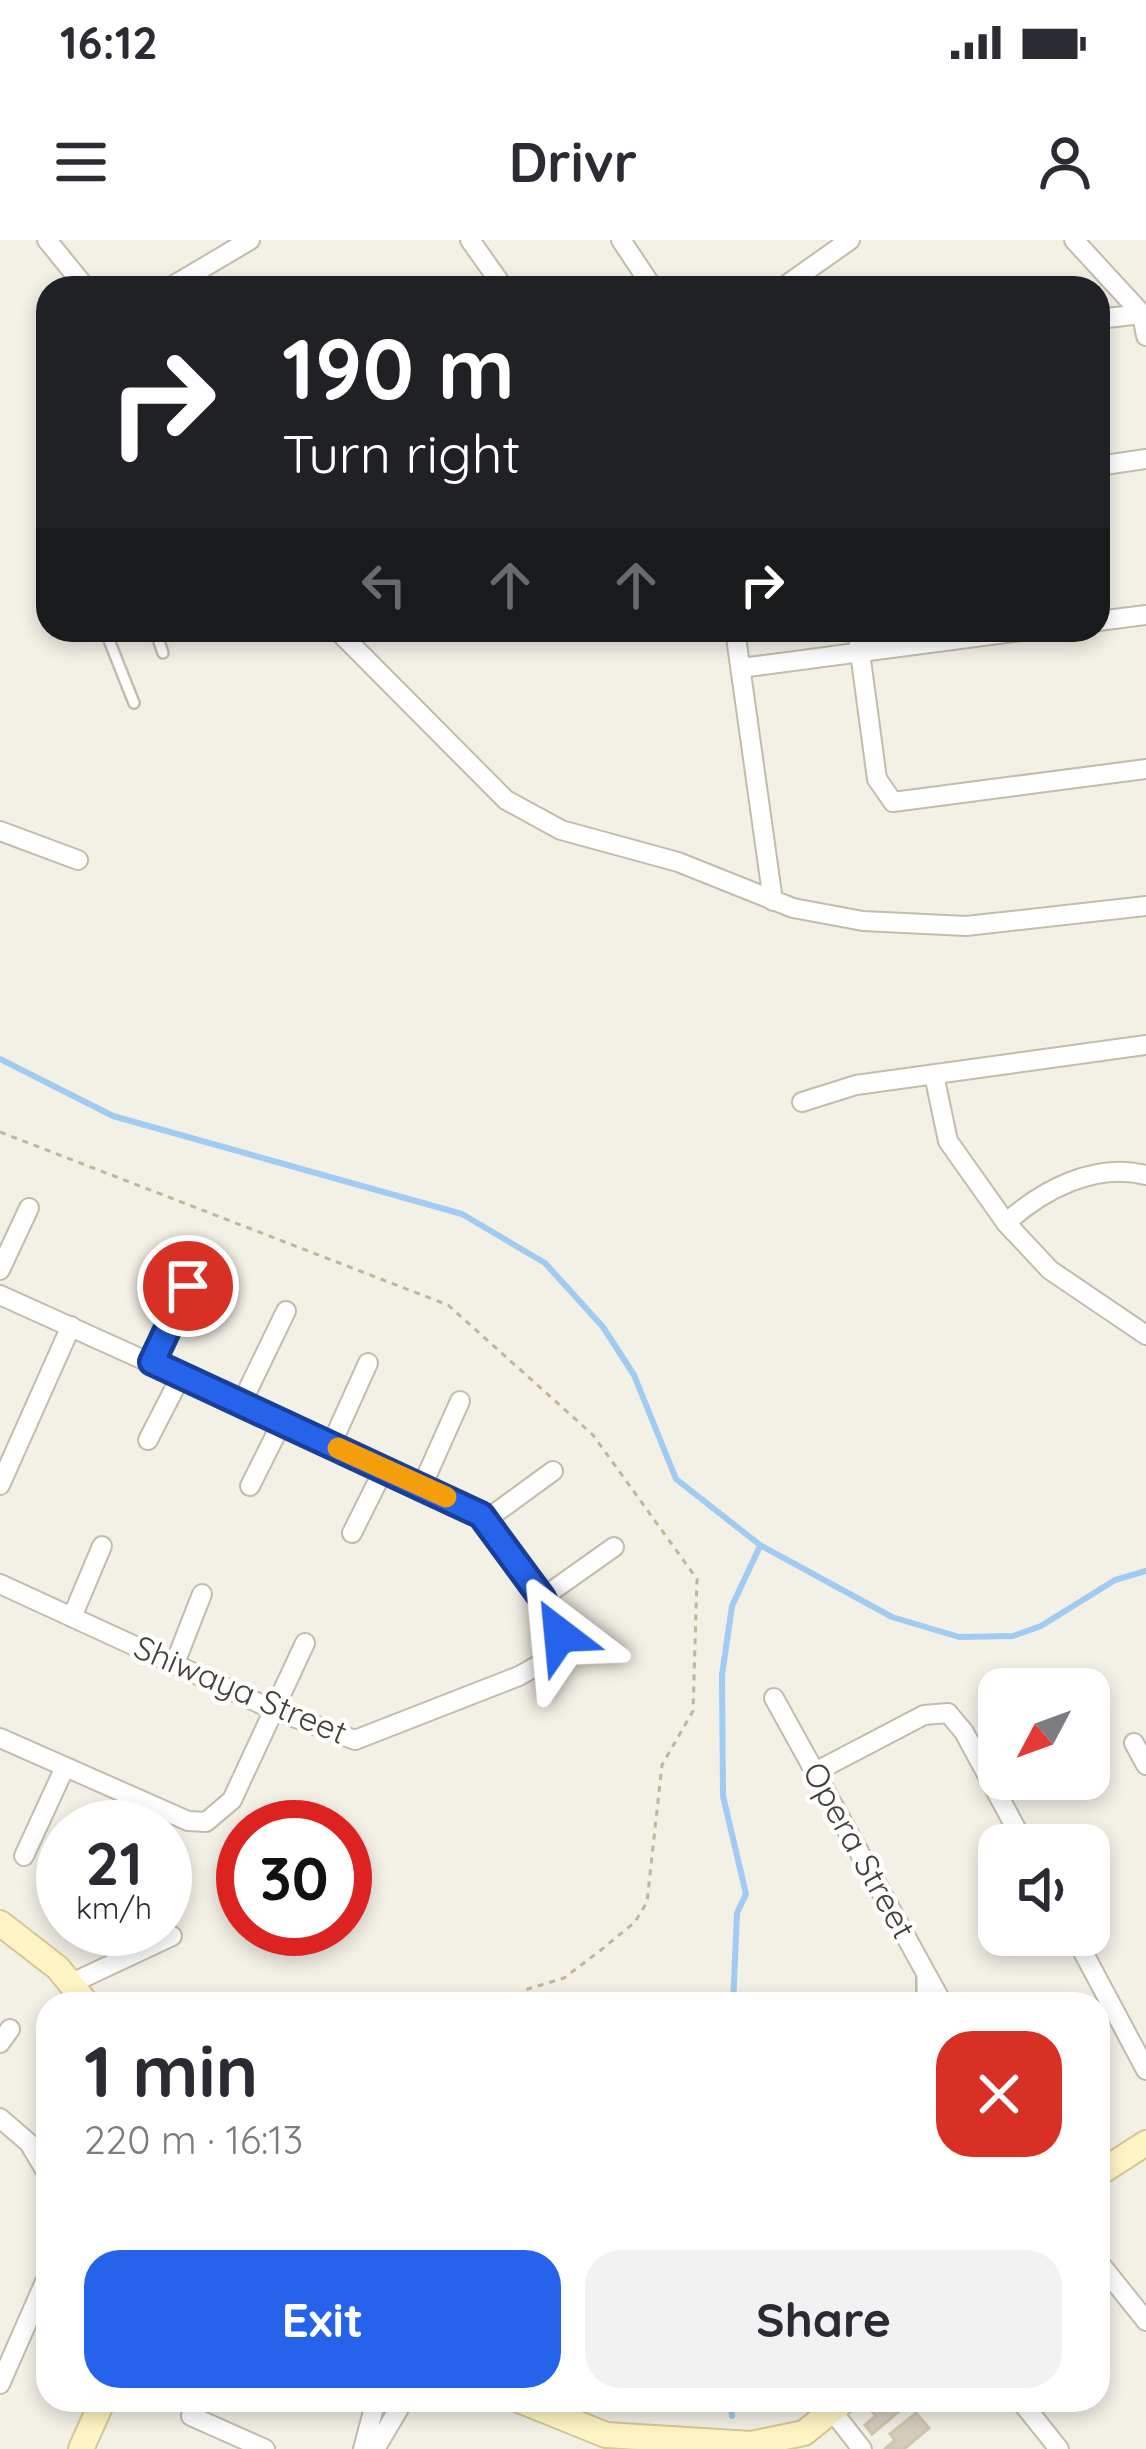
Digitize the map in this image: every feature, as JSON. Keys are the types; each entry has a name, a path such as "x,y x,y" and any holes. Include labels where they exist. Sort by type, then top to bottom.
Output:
{"street":[{"path":"47,240 76,276"},
{"path":"189,276 250,240"},
{"path":"470,240 496,276"},
{"path":"621,240 645,276"},
{"path":"799,276 850,240"},
{"path":"1086,244 1142,314 1146,336"},
{"path":"1110,318 1142,314"},
{"path":"1110,464 1146,459"},
{"path":"1110,620 1146,616"},
{"path":"349,642 465,763 532,817 595,841 678,862 773,901 909,926 966,926 1146,906"},
{"path":"737,642 773,901"},
{"path":"858,642 877,779 893,802 1146,769"},
{"path":"741,668 932,642"},
{"path":"0,831 78,860"},
{"path":"802,1102 856,1085 1146,1045"},
{"path":"934,1076 948,1141 1006,1223 1050,1270 1144,1330"},
{"path":"1006,1223 1032,1200 1077,1179 1146,1175"},
{"path":"0,1270 28,1208"},
{"path":"152,1362 188,1286"},
{"path":"0,1294 384,1468 486,1520 542,1598 614,1547"},
{"path":"242,1404 286,1311"},
{"path":"0,1484 70,1326"},
{"path":"331,1445 368,1364"},
{"path":"148,1440 181,1376"},
{"path":"422,1486 460,1401"},
{"path":"250,1486 282,1422"},
{"path":"352,1533 384,1468"},
{"path":"486,1520 553,1472"},
{"path":"72,1617 102,1546"},
{"name":"Shiwaya Street","path":"0,1584 274,1710 355,1740 518,1676 549,1659 560,1635 542,1598"},
{"path":"176,1663 202,1594"},
{"path":"192,1821 223,1813 305,1643"},
{"name":"Opera Street","path":"774,1698 937,1992"},
{"path":"818,1771 924,1715 948,1713 964,1732 1014,1824"},
{"path":"0,1738 140,1800"},
{"path":"1134,1743 1146,1765"},
{"path":"24,1856 64,1767"},
{"path":"0,1923 78,1992"},
{"path":"83,1992 140,1956"},
{"path":"1085,1956 1104,1992"},
{"path":"1110,2002 1146,2070"},
{"path":"0,2118 36,2155"},
{"path":"1110,2166 1146,2143"},
{"path":"1110,2276 1146,2321"},
{"path":"0,2384 36,2307"},
{"path":"81,2449 98,2412"},
{"path":"363,2449 373,2412"},
{"path":"375,2449 397,2412"},
{"path":"549,2412 606,2435 751,2444 804,2433 831,2412"},
{"path":"842,2412 862,2449"},
{"path":"1030,2412 1059,2449"},
{"path":"191,2416 265,2449"}],"lane":[{"path":"110,642 134,703"},
{"path":"159,642 163,652"},
{"path":"922,1992 923,1966"}],"building":[{"path":"873,2412 898,2412 872,2434 865,2425 876,2416"},
{"path":"916,2413 929,2428 904,2449 885,2449 895,2440 890,2434"}],"waterway":[{"path":"0,1059 113,1116 462,1214 545,1263 603,1327 634,1375 676,1479 760,1545 892,1617 959,1637 1013,1636 1041,1626 1115,1580 1146,1571"},
{"path":"734,1992 737,1913 746,1894 723,1796 722,1675 732,1606 760,1546"},
{"path":"732,2412 732,2416"}],"slow traffic":[{"path":"338,1448 446,1497"}],"route":[{"path":"188,1286 152,1362 481,1515 542,1598 560,1635"}]}
